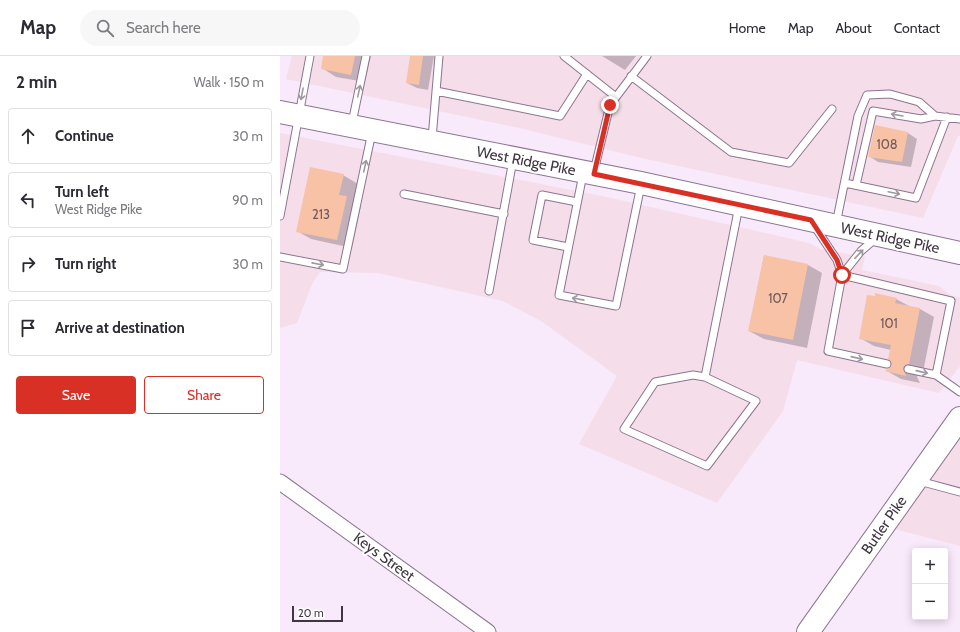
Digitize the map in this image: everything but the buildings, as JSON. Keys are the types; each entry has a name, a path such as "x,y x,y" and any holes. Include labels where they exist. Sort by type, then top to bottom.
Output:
{"main road":[{"name":"West Ridge Pike","path":"289,113 432,143 641,183 959,253"},
{"name":"Butler Pike","path":"808,632 960,418"}],"street":[{"name":"Keys Street","path":"280,482 488,632"}],"lane":[{"path":"280,216 289,113 310,56"},
{"path":"280,257 343,269 362,128 366,56"},
{"path":"432,143 439,56"},
{"path":"564,56 616,97"},
{"path":"641,183 616,306 558,295 577,202 589,173 610,105 647,56"},
{"path":"436,91 560,116 587,74"},
{"path":"631,76 731,152 790,163 832,108"},
{"path":"836,226 858,116 868,95 890,94 919,102 935,116"},
{"path":"856,185 873,111 921,120 935,116 960,119"},
{"path":"845,183 916,198 947,118"},
{"path":"489,291 513,158"},
{"path":"404,194 504,214"},
{"path":"568,247 533,240 542,195 577,202"},
{"path":"705,377 739,204"},
{"path":"811,220 837,260 842,275"},
{"path":"878,236 861,251 842,275 828,351 887,364"},
{"path":"842,275 951,301 936,375"},
{"path":"908,369 936,375 960,392"},
{"path":"693,375 705,377 756,401 707,466 624,429 656,382 693,375"},
{"path":"915,480 960,492"}],"shaded area":[{"path":"292,56 960,56 960,136 958,136 923,218 646,159 519,128 286,79"},
{"path":"280,133 602,196 809,243 820,249 865,257 862,270 939,286 950,295 960,298 960,366 939,393 797,360 783,411 717,503 579,444 617,376 541,321 503,301 378,273 320,272 312,284 297,323 280,328"},
{"path":"960,417 960,546 883,526"}],"route":[{"path":"610,105 594,174 811,220 837,260 842,275"}]}
